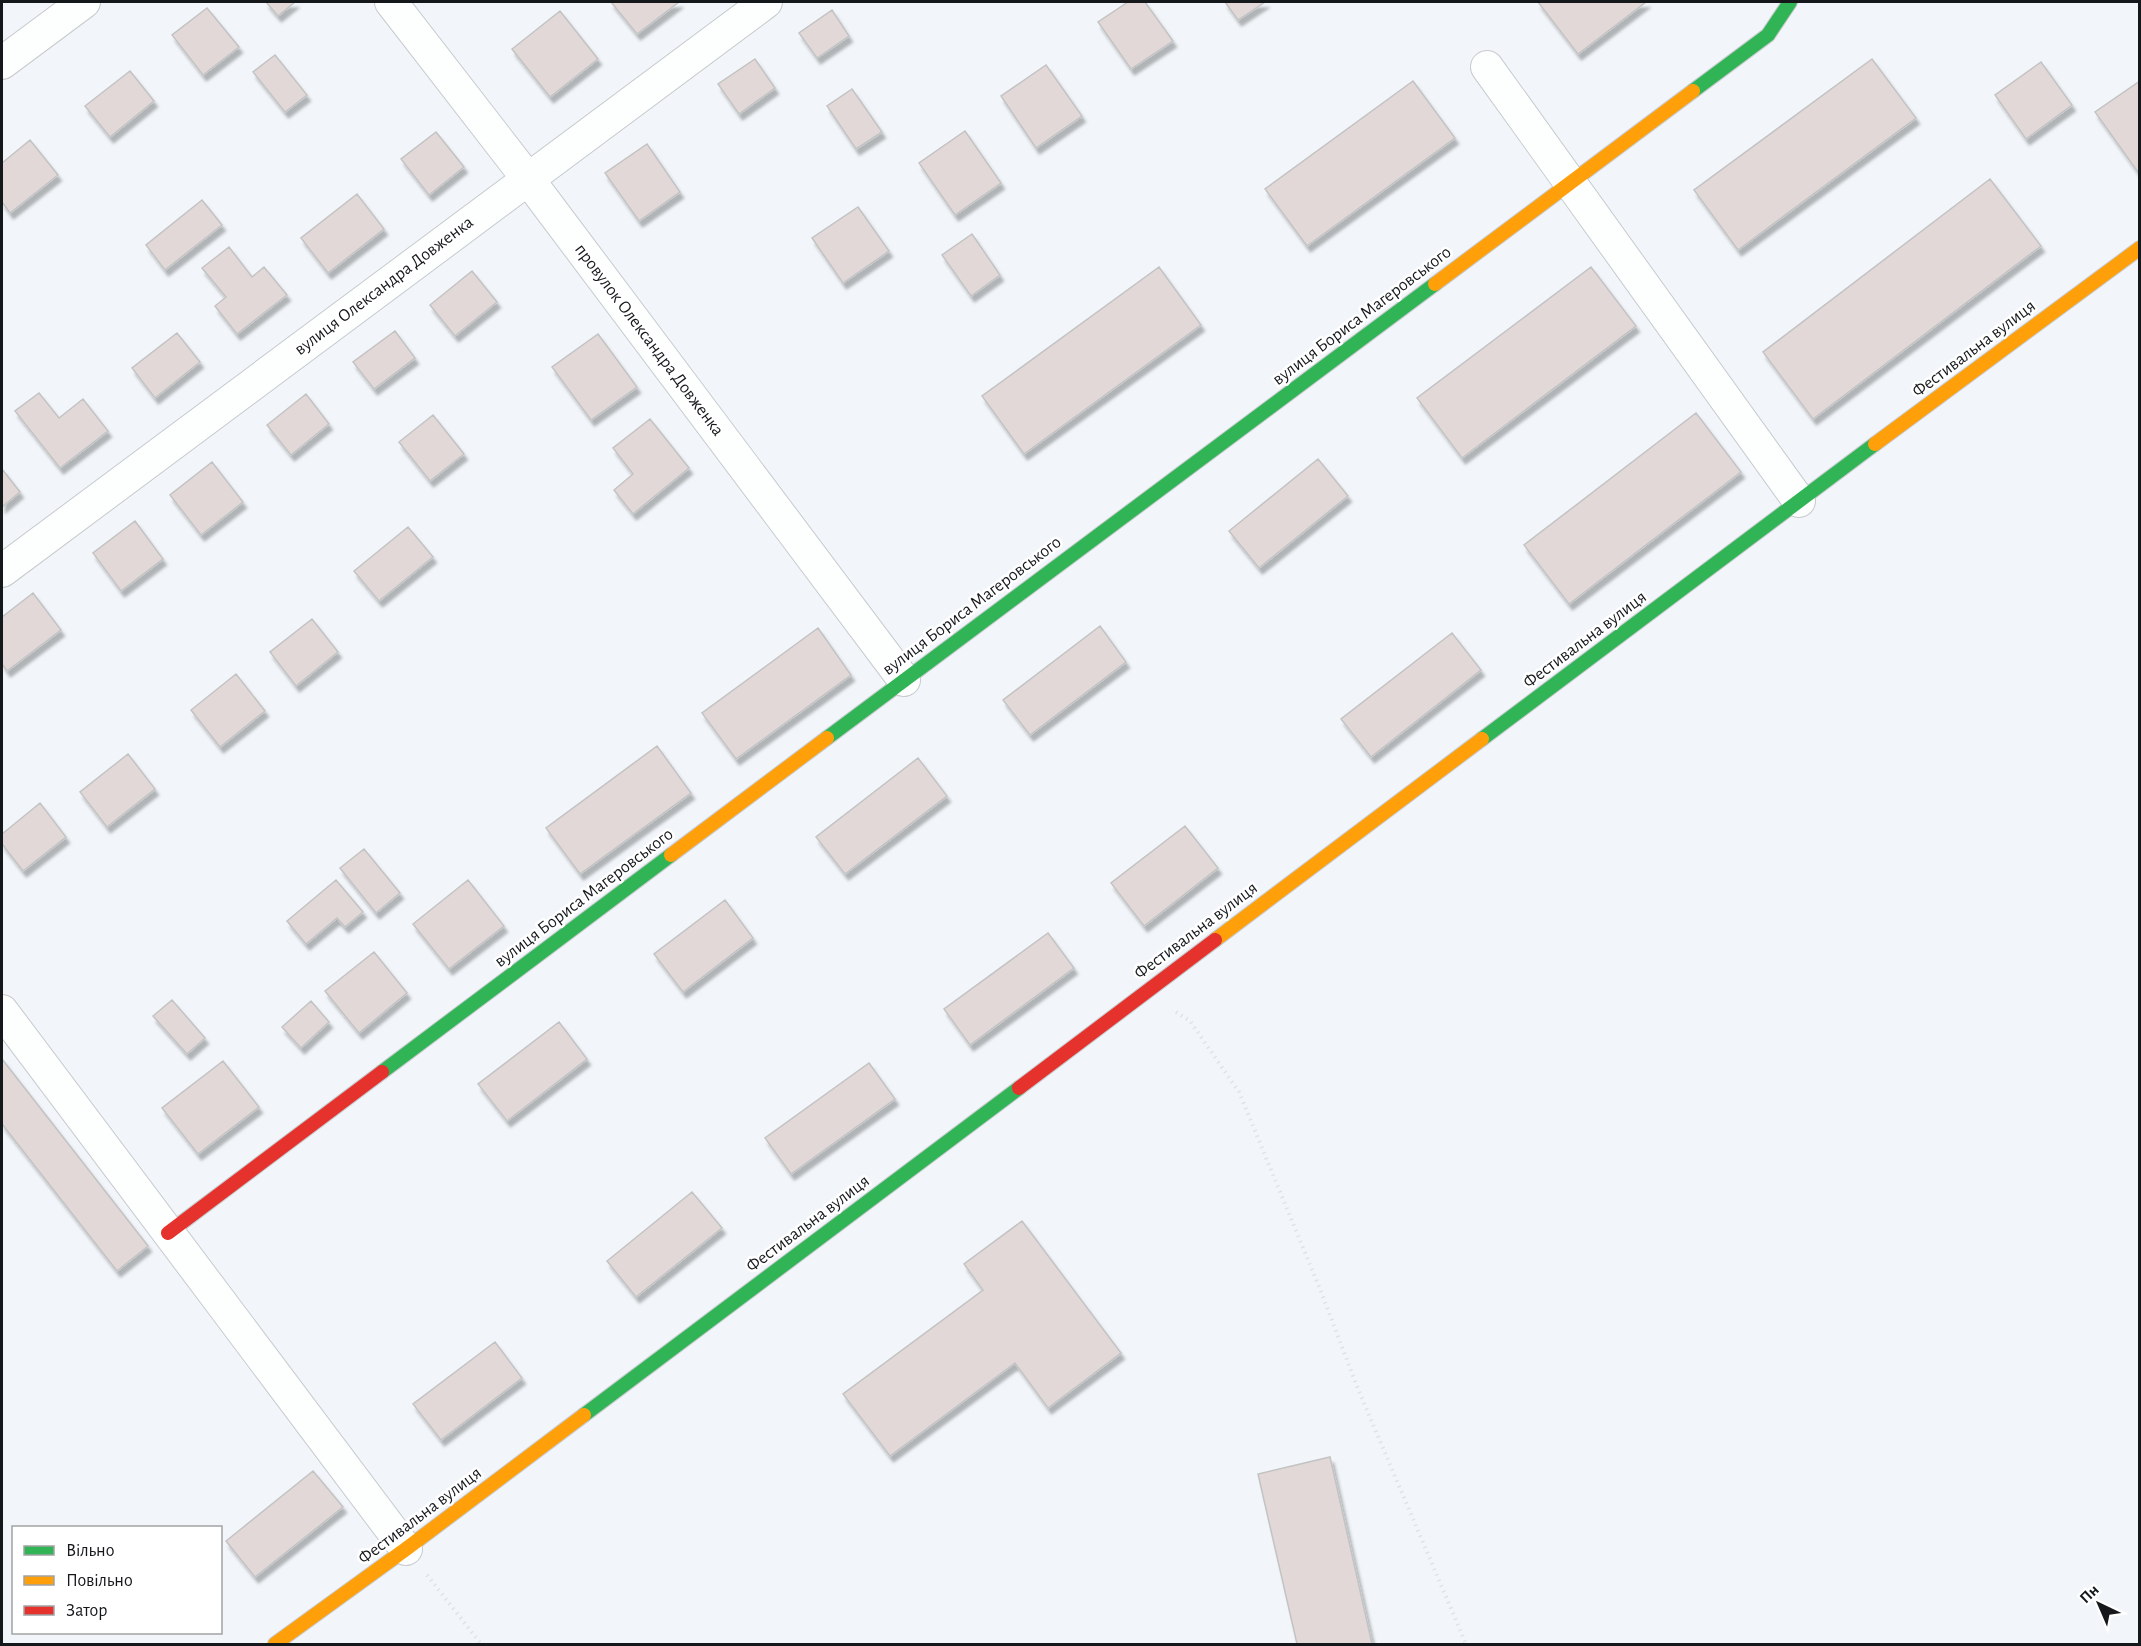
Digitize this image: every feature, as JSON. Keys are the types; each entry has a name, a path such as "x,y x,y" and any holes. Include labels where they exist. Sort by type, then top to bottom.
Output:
{"street":[{"path":"2,63 84,2"},
{"name":"провулок Олександра Довженка","path":"391,2 528,179 904,680"},
{"name":"вулиця Олександра Довженка","path":"2,571 766,2"},
{"name":"вулиця Бориса Магеровського","path":"168,1233 1768,35 1790,2"},
{"path":"1487,67 1799,501"},
{"name":"Фестивальна вулиця","path":"275,1644 406,1549 2139,248"},
{"path":"2,1011 406,1549"}],"path":[{"path":"1146,992 1190,1021 1239,1092 1320,1289 1358,1389 1466,1644"},
{"path":"406,1549 481,1644"}],"building":[{"path":"266,2 295,2 278,16"},
{"path":"611,2 679,2 637,34"},
{"path":"1128,2 1145,2 1173,41 1131,69 1098,22"},
{"path":"1225,2 1265,2 1238,20"},
{"path":"1538,2 1646,2 1578,54"},
{"path":"207,8 239,47 203,75 172,35"},
{"path":"832,10 849,36 817,58 799,33"},
{"path":"560,11 598,59 550,97 512,49"},
{"path":"275,55 307,95 285,112 253,72"},
{"path":"755,59 775,88 739,114 718,84"},
{"path":"1872,59 1916,118 1738,250 1694,190"},
{"path":"2041,62 2072,105 2026,139 1995,95"},
{"path":"1046,65 1082,116 1036,148 1001,96"},
{"path":"130,71 154,101 110,137 85,106"},
{"path":"1413,81 1455,138 1307,246 1265,189"},
{"path":"2140,81 2140,175 2095,112"},
{"path":"852,89 882,132 856,149 827,106"},
{"path":"965,131 1001,183 955,215 919,163"},
{"path":"436,132 464,167 429,195 401,159"},
{"path":"30,140 58,175 10,213 2,202 2,163"},
{"path":"647,144 680,192 639,221 605,173"},
{"path":"1990,179 2041,246 1813,419 1763,352"},
{"path":"357,194 384,229 328,273 301,238"},
{"path":"202,200 222,225 165,270 146,245"},
{"path":"858,207 889,251 843,283 812,238"},
{"path":"972,234 1000,275 971,296 942,255"},
{"path":"229,247 252,277 264,267 287,295 237,334 215,306 226,297 202,268"},
{"path":"1159,267 1201,325 1024,454 982,396"},
{"path":"1591,267 1636,326 1462,458 1417,398"},
{"path":"472,271 497,302 455,336 430,305"},
{"path":"395,331 415,358 374,389 353,362"},
{"path":"177,333 200,362 155,398 132,368"},
{"path":"598,334 637,387 591,420 552,367"},
{"path":"39,393 59,418 83,399 108,431 60,468 15,411"},
{"path":"306,394 329,424 291,455 267,425"},
{"path":"1696,413 1741,472 1569,604 1524,545"},
{"path":"433,415 464,454 430,481 399,442"},
{"path":"650,419 689,468 633,514 614,490 633,474 613,448"},
{"path":"1318,459 1348,496 1259,568 1229,531"},
{"path":"212,462 243,502 201,535 170,495"},
{"path":"2,469 20,492 2,507"},
{"path":"135,521 163,559 121,591 93,553"},
{"path":"408,527 433,557 379,601 354,571"},
{"path":"33,593 61,630 7,671 2,664 2,617"},
{"path":"312,619 338,652 296,686 270,652"},
{"path":"1100,626 1126,662 1030,735 1003,700"},
{"path":"818,628 851,675 736,759 702,713"},
{"path":"1452,633 1481,670 1371,757 1341,719"},
{"path":"236,674 265,711 220,747 191,710"},
{"path":"657,746 691,793 580,874 546,828"},
{"path":"128,754 155,789 107,827 80,792"},
{"path":"918,758 947,796 845,874 816,837"},
{"path":"40,803 66,837 23,871 2,844 2,834"},
{"path":"1185,826 1218,868 1144,926 1111,883"},
{"path":"364,849 400,893 376,913 340,868"},
{"path":"336,880 363,912 345,927 337,918 306,944 287,921"},
{"path":"468,880 504,926 449,969 413,924"},
{"path":"725,900 753,938 683,992 654,954"},
{"path":"1048,933 1074,968 970,1045 944,1009"},
{"path":"374,952 407,993 359,1033 325,991"},
{"path":"172,1000 205,1038 187,1054 153,1016"},
{"path":"311,1001 329,1022 301,1048 282,1027"},
{"path":"559,1022 587,1059 507,1121 478,1084"},
{"path":"2,1059 148,1246 117,1271 2,1124"},
{"path":"223,1061 259,1107 198,1154 162,1108"},
{"path":"869,1063 895,1099 791,1174 765,1138"},
{"path":"692,1192 722,1228 636,1297 607,1261"},
{"path":"1022,1221 1121,1353 1048,1408 1015,1363 890,1456 843,1394 983,1290 964,1264"},
{"path":"495,1342 522,1378 441,1440 413,1404"},
{"path":"1330,1457 1372,1644 1297,1644 1258,1474"},
{"path":"313,1471 343,1507 255,1577 226,1541"}],"traffic: fast":[{"path":"1693,91 1768,35 1790,2"},
{"path":"827,738 1435,284"},
{"path":"1482,739 1875,444"},
{"path":"382,1072 671,855"},
{"path":"584,1415 1019,1088"}],"traffic: slow":[{"path":"1435,284 1693,91"},
{"path":"1875,444 2140,248"},
{"path":"671,855 827,738"},
{"path":"1215,940 1482,739"},
{"path":"275,1644 584,1415"}],"traffic: jam":[{"path":"1019,1088 1215,940"},
{"path":"168,1233 382,1072"}]}
